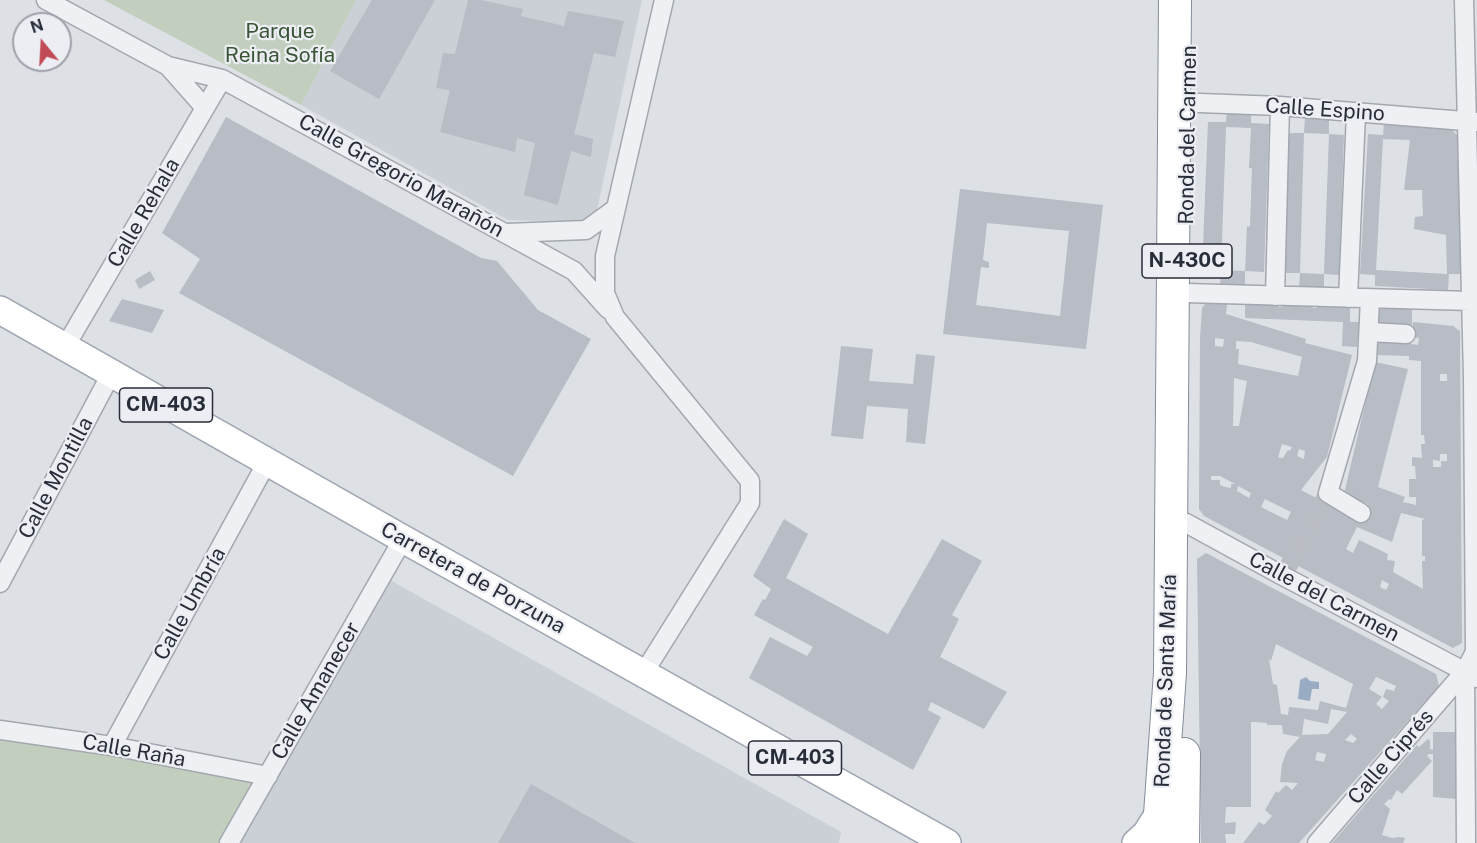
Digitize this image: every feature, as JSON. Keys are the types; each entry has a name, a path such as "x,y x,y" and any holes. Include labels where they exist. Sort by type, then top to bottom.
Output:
{"highway":[{"name":"Ronda del Carmen","path":"1175,0 1181,102 1186,293 1185,388 1178,521"},
{"name":"Ronda del Carmen","path":"1178,521 1181,102 1190,0"},
{"name":"Ronda de Santa María","path":"1159,828 1178,521"},
{"name":"Ronda de Santa María","path":"1178,521 1183,843"}],"main road":[{"name":"Carretera de Porzuna","path":"0,310 402,539 947,843"},
{"path":"1136,843 1146,834 1159,828"}],"street":[{"name":"Calle Gregorio Marañón","path":"46,0 168,66 222,79 506,233 574,271 615,317 750,481 750,503 643,674"},
{"path":"615,317 605,293 604,256 663,0"},
{"path":"1464,0 1472,121 1471,301 1475,378 1476,505 1476,652 1471,674 1466,843"},
{"name":"Calle Gregorio Marañón","path":"168,66 205,108"},
{"name":"Calle Rehala","path":"65,347 222,79"},
{"name":"Calle Espino","path":"1181,102 1280,106 1472,121"},
{"path":"1275,296 1280,106"},
{"path":"1348,298 1356,112"},
{"path":"506,233 586,230 615,209"},
{"path":"1186,293 1471,301"},
{"path":"1361,513 1328,493 1367,361 1370,299"},
{"path":"1369,332 1406,334"},
{"name":"Calle Montilla","path":"0,583 111,374"},
{"name":"Calle Umbría","path":"112,746 267,462"},
{"name":"Calle del Carmen","path":"1178,521 1471,674"},
{"name":"Calle Amanecer","path":"229,843 402,539"},
{"name":"Calle Ciprés","path":"1317,843 1471,674"},
{"name":"Calle Raña","path":"0,730 112,746 267,776"}],"shaded area":[{"path":"356,0 642,0 597,210 582,222 508,220 301,105"},
{"path":"388,579 841,832 839,843 239,843"}],"green space":[{"name":"Parque Reina Sofía","path":"104,0 356,0 301,105"},
{"path":"0,731 268,776 229,843 0,843"}],"water":[{"path":"1306,677 1310,681 1319,682 1319,689 1312,689 1310,701 1298,699 1300,680"}],"building":[{"path":"372,0 435,0 379,99 330,71"},
{"path":"468,0 481,0 523,9 521,16 564,26 568,11 624,21 615,57 594,53 574,134 593,139 591,157 571,151 558,205 524,195 535,143 517,138 515,152 440,132 450,90 436,88 443,53 455,54"},
{"path":"1227,112 1251,113 1251,123 1269,124 1264,272 1245,271 1245,286 1220,285 1221,272 1202,271 1208,122 1226,122","holes":["1226,127 1251,128 1250,227 1247,226 1245,271 1221,270"]},
{"path":"226,117 481,258 497,261 538,310 591,339 513,476 179,293 200,259 162,233"},
{"path":"1305,118 1329,119 1329,134 1304,133"},
{"path":"1384,123 1449,127 1457,135 1463,274 1449,274 1448,290 1375,286 1375,275 1360,274 1368,134 1383,135","holes":["1383,139 1410,140 1404,190 1422,190 1423,216 1415,217 1414,229 1446,235 1447,274 1376,270"]},
{"path":"1289,133 1304,133 1300,273 1285,273"},
{"path":"1329,134 1344,135 1339,275 1324,274"},
{"path":"960,189 1103,205 1086,349 943,334","holes":["987,223 1069,231 1060,316 976,305 981,267 989,268 989,262 983,260"]},
{"path":"150,271 155,280 139,289 135,280"},
{"path":"1300,273 1324,274 1324,290 1299,289"},
{"path":"122,299 164,310 152,333 109,321"},
{"path":"1207,301 1227,303 1226,314 1306,339 1305,343 1352,355 1327,457 1301,490 1360,521 1368,504 1343,498 1375,362 1408,369 1378,487 1405,497 1403,502 1416,505 1416,497 1409,497 1409,479 1416,479 1412,457 1422,458 1421,444 1425,444 1424,435 1421,435 1421,361 1409,360 1409,356 1376,355 1376,339 1411,340 1411,344 1418,345 1419,338 1412,337 1413,322 1453,326 1460,331 1462,643 1453,648 1204,516 1199,509 1202,308","holes":["1215,338 1224,339 1223,347 1215,346","1236,341 1251,342 1302,357 1298,376 1238,364 1239,349 1236,349","1440,374 1447,374 1447,381 1440,381","1234,378 1247,381 1239,426 1233,426","1282,444 1292,447 1283,458 1278,457","1299,449 1305,451 1304,459 1297,456","1440,454 1447,454 1447,461 1441,461 1441,467 1433,467 1433,460 1440,461","1211,476 1220,476 1235,484 1231,484 1231,488 1225,487 1220,485 1220,480 1211,480","1238,486 1251,493 1249,498 1237,491","1265,499 1291,512 1287,520 1261,507","1401,513 1425,519 1422,520 1422,556 1425,556 1425,561 1422,561 1423,589 1393,572 1395,561 1387,560 1388,554 1359,540 1353,553 1346,549 1357,527 1392,542","1382,580 1389,584 1386,590 1380,587"]},
{"path":"1245,303 1278,304 1278,307 1282,305 1313,306 1313,308 1318,306 1350,307 1350,322 1359,322 1357,347 1342,346 1343,322 1245,318"},
{"path":"1377,308 1412,309 1412,325 1377,323"},
{"path":"841,346 873,349 869,381 913,384 916,354 935,356 925,444 906,442 908,409 867,406 863,439 831,436"},
{"path":"784,519 808,534 786,578 888,634 942,539 982,561 952,615 959,619 940,657 1007,692 984,729 931,702 928,710 941,717 913,770 749,678 770,637 807,656 813,647 754,615 771,589 753,576"},
{"path":"1206,553 1436,674 1439,686 1299,843 1243,843 1259,822 1264,825 1272,816 1265,810 1276,791 1278,793 1286,785 1292,790 1298,783 1280,782 1282,764 1287,751 1300,737 1283,734 1282,725 1251,722 1251,807 1226,807 1225,823 1236,822 1235,834 1225,834 1226,843 1201,843 1197,559","holes":["1276,644 1353,684 1346,708 1320,701 1318,710 1289,707 1288,715 1281,714 1277,685 1273,684 1269,659 1271,661","1376,677 1396,686 1394,691 1386,689 1383,697 1389,701 1382,709 1376,704 1382,697 1369,689","1331,709 1347,712 1328,734 1302,735 1304,719 1328,724","1351,734 1357,739 1353,743 1345,740","1317,752 1326,754 1324,762 1315,760"]},
{"path":"1433,732 1457,732 1457,799 1433,797 1433,754 1429,754 1427,756 1432,761 1402,794 1397,790 1391,800 1389,799 1384,804 1390,809 1382,835 1405,838 1403,843 1332,843 1417,745 1419,747 1428,739 1430,749 1433,750"},
{"path":"531,784 635,843 498,843"}],"tunnel":[{"path":"1283,576 1328,493"}]}
